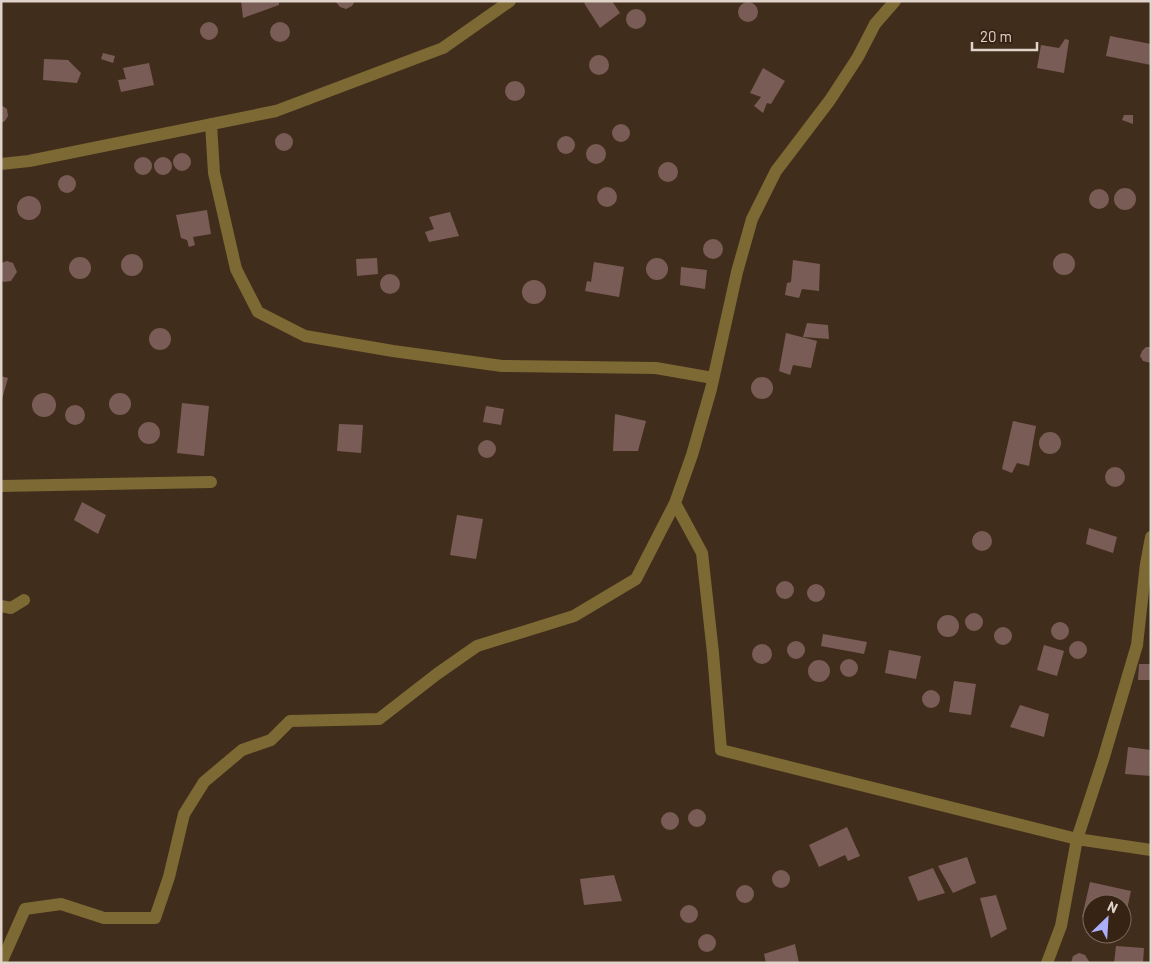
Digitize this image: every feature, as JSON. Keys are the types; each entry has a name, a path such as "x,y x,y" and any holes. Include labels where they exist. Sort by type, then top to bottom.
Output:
{"street":[{"path":"1,164 28,161 276,111 443,48 510,1"},
{"path":"1,963 25,909 60,904 104,918 155,918 169,878 184,814 204,782 242,750 271,740 290,721 379,719 477,646 574,616 636,579 675,503 692,455 752,219 776,170 830,100 858,57 875,24 895,1"},
{"path":"211,124 214,174 236,269 258,312 305,336 393,351 502,366 656,368 713,378"},
{"path":"1,486 211,482"},
{"path":"675,503 702,553 721,750 1076,839 1151,850"},
{"path":"1047,963 1061,926 1076,839 1103,760 1137,645 1151,537"},
{"path":"1,606 11,608 24,600"}],"building":[{"path":"241,1 279,1 279,5 243,18"},
{"path":"335,1 355,1 352,6 346,9 340,7"},
{"path":"587,1 612,1 620,13 600,28 584,3"},
{"path":"744,2 752,2 758,8 758,16 752,22 744,22 738,16 738,8"},
{"path":"636,9 643,12 646,19 643,26 636,29 629,26 626,19 629,12"},
{"path":"205,22 213,22 218,27 216,38 205,40 200,35 200,27"},
{"path":"280,22 287,25 290,32 287,39 280,42 273,39 270,32 273,25"},
{"path":"1110,36 1151,44 1151,65 1106,56"},
{"path":"1065,39 1069,40 1064,73 1037,68 1041,45 1059,48"},
{"path":"103,53 115,56 113,63 101,59"},
{"path":"599,55 606,58 609,65 606,72 599,75 592,72 589,65 592,58"},
{"path":"44,59 68,60 81,73 77,83 43,80"},
{"path":"149,63 154,85 121,92 118,80 126,79 123,68"},
{"path":"763,68 785,81 771,104 767,103 763,113 754,106 761,97 750,93"},
{"path":"515,81 522,84 525,91 522,98 515,101 508,98 505,91 508,84"},
{"path":"1,105 7,109 8,116 1,123"},
{"path":"1124,115 1133,115 1133,124 1122,120"},
{"path":"617,124 625,124 630,129 628,140 617,142 612,137 612,129"},
{"path":"280,133 288,133 293,138 291,149 280,151 275,146 275,138"},
{"path":"566,136 572,139 575,145 572,151 566,154 560,151 557,145 560,139"},
{"path":"596,144 603,147 606,154 603,161 596,164 589,161 586,154 589,147"},
{"path":"178,153 186,153 191,158 189,169 178,171 173,166 173,158"},
{"path":"139,157 147,157 152,162 150,173 139,175 134,170 134,162"},
{"path":"159,157 167,157 172,162 170,173 159,175 154,170 154,162"},
{"path":"668,162 675,165 678,172 675,179 668,182 661,179 658,172 661,165"},
{"path":"63,175 71,175 76,180 74,191 63,193 58,188 58,180"},
{"path":"607,187 614,190 617,197 614,204 607,207 600,204 597,197 600,190"},
{"path":"1125,188 1135,195 1136,199 1129,209 1125,210 1115,203 1114,199 1121,189"},
{"path":"1099,189 1106,192 1109,199 1106,206 1099,209 1092,206 1089,199 1092,192"},
{"path":"29,196 38,199 41,208 38,217 29,220 20,217 17,208 20,199"},
{"path":"207,210 211,234 193,237 195,245 189,247 187,240 181,238 176,215"},
{"path":"450,212 459,236 429,242 425,232 434,229 429,217"},
{"path":"713,239 720,242 723,249 720,256 713,259 706,256 703,249 706,242"},
{"path":"1064,253 1072,256 1075,264 1072,272 1064,275 1056,272 1053,264 1056,256"},
{"path":"132,254 140,257 143,265 140,273 132,276 124,273 121,265 124,257"},
{"path":"80,257 90,264 91,268 84,278 80,279 70,272 69,268 76,258"},
{"path":"377,258 378,274 357,276 356,259"},
{"path":"657,258 665,261 668,269 665,277 657,280 649,277 646,269 649,261"},
{"path":"793,260 820,264 819,291 802,289 799,298 785,295 787,283 791,282"},
{"path":"7,261 13,263 17,272 11,281 4,282 1,280 1,263"},
{"path":"594,262 624,267 619,297 585,291 587,281 591,282"},
{"path":"681,267 707,270 705,289 680,285"},
{"path":"390,274 397,277 400,284 397,291 390,294 383,291 380,284 383,277"},
{"path":"534,280 542,284 546,292 542,300 534,304 526,300 522,292 526,284"},
{"path":"807,323 828,325 829,339 803,337"},
{"path":"160,328 170,335 171,339 164,349 160,350 150,343 149,339 156,329"},
{"path":"786,333 817,341 811,368 793,365 790,375 779,371"},
{"path":"1146,347 1151,347 1151,363 1143,361 1140,356"},
{"path":"1,376 8,378 2,399 1,399"},
{"path":"762,377 770,380 773,388 770,396 762,399 754,396 751,388 754,380"},
{"path":"44,393 49,394 55,400 55,410 49,416 44,417 39,416 33,410 32,405 33,400 39,394"},
{"path":"120,393 128,396 131,404 128,412 120,415 112,412 109,404 112,396"},
{"path":"182,403 209,406 204,456 177,453"},
{"path":"71,405 79,405 85,411 85,419 79,425 71,425 65,419 65,411"},
{"path":"486,406 504,409 501,425 483,422"},
{"path":"615,414 646,421 638,451 613,451"},
{"path":"1013,421 1036,426 1029,466 1017,463 1012,473 1002,469"},
{"path":"149,422 157,425 160,433 157,441 149,444 141,441 138,433 141,425"},
{"path":"339,424 363,425 361,453 337,451"},
{"path":"1050,432 1058,435 1061,443 1058,451 1050,454 1042,451 1039,443 1042,435"},
{"path":"483,440 491,440 496,445 494,456 483,458 478,453 478,445"},
{"path":"1111,467 1119,467 1125,473 1125,481 1119,487 1111,487 1105,481 1105,473"},
{"path":"82,502 106,515 98,534 74,520"},
{"path":"457,515 483,519 476,559 450,555"},
{"path":"1089,528 1117,537 1113,553 1086,544"},
{"path":"982,531 989,534 992,541 989,548 982,551 975,548 972,541 975,534"},
{"path":"781,581 789,581 794,586 792,597 781,599 776,594 776,586"},
{"path":"812,584 820,584 825,589 823,600 812,602 807,597 807,589"},
{"path":"970,613 978,613 983,618 981,629 970,631 965,626 965,618"},
{"path":"948,615 956,618 959,626 956,634 948,637 940,634 937,626 940,618"},
{"path":"1056,622 1064,622 1069,627 1067,638 1056,640 1051,635 1051,627"},
{"path":"999,627 1007,627 1012,632 1010,643 999,645 994,640 994,632"},
{"path":"823,634 867,642 864,654 821,646"},
{"path":"792,641 800,641 805,646 803,657 792,659 787,654 787,646"},
{"path":"1074,641 1082,641 1087,646 1085,657 1074,659 1069,654 1069,646"},
{"path":"762,644 769,647 772,654 769,661 762,664 755,661 752,654 755,647"},
{"path":"1044,645 1064,651 1057,676 1037,670"},
{"path":"889,650 921,656 916,679 885,673"},
{"path":"845,659 853,659 858,664 856,675 845,677 840,672 840,664"},
{"path":"819,660 827,663 830,671 827,679 819,682 811,679 808,671 811,663"},
{"path":"1139,664 1151,664 1151,680 1138,680"},
{"path":"954,681 976,684 971,715 949,712"},
{"path":"927,690 935,690 940,695 938,706 927,708 922,703 922,695"},
{"path":"1020,705 1049,714 1044,737 1010,727"},
{"path":"1128,747 1151,750 1151,776 1125,774"},
{"path":"693,809 701,809 706,814 704,825 693,827 688,822 688,814"},
{"path":"666,812 674,812 679,817 677,828 666,830 661,825 661,817"},
{"path":"847,827 860,856 848,861 845,855 819,867 809,845"},
{"path":"967,857 976,883 953,893 938,866"},
{"path":"933,868 945,893 918,901 908,877"},
{"path":"777,870 785,870 790,875 788,886 777,888 772,883 772,875"},
{"path":"614,875 622,901 584,905 580,879"},
{"path":"1090,882 1131,891 1130,894 1087,894"},
{"path":"741,885 749,885 754,890 752,901 741,903 736,898 736,890"},
{"path":"996,895 1007,929 991,938 980,898"},
{"path":"685,905 693,905 698,910 696,921 685,923 680,918 680,910"},
{"path":"703,934 711,934 716,939 714,950 703,952 698,947 698,939"},
{"path":"795,944 799,963 766,963 764,954"},
{"path":"1116,946 1144,948 1143,963 1114,963"},
{"path":"1079,953 1085,955 1090,963 1071,963 1073,956"}]}
